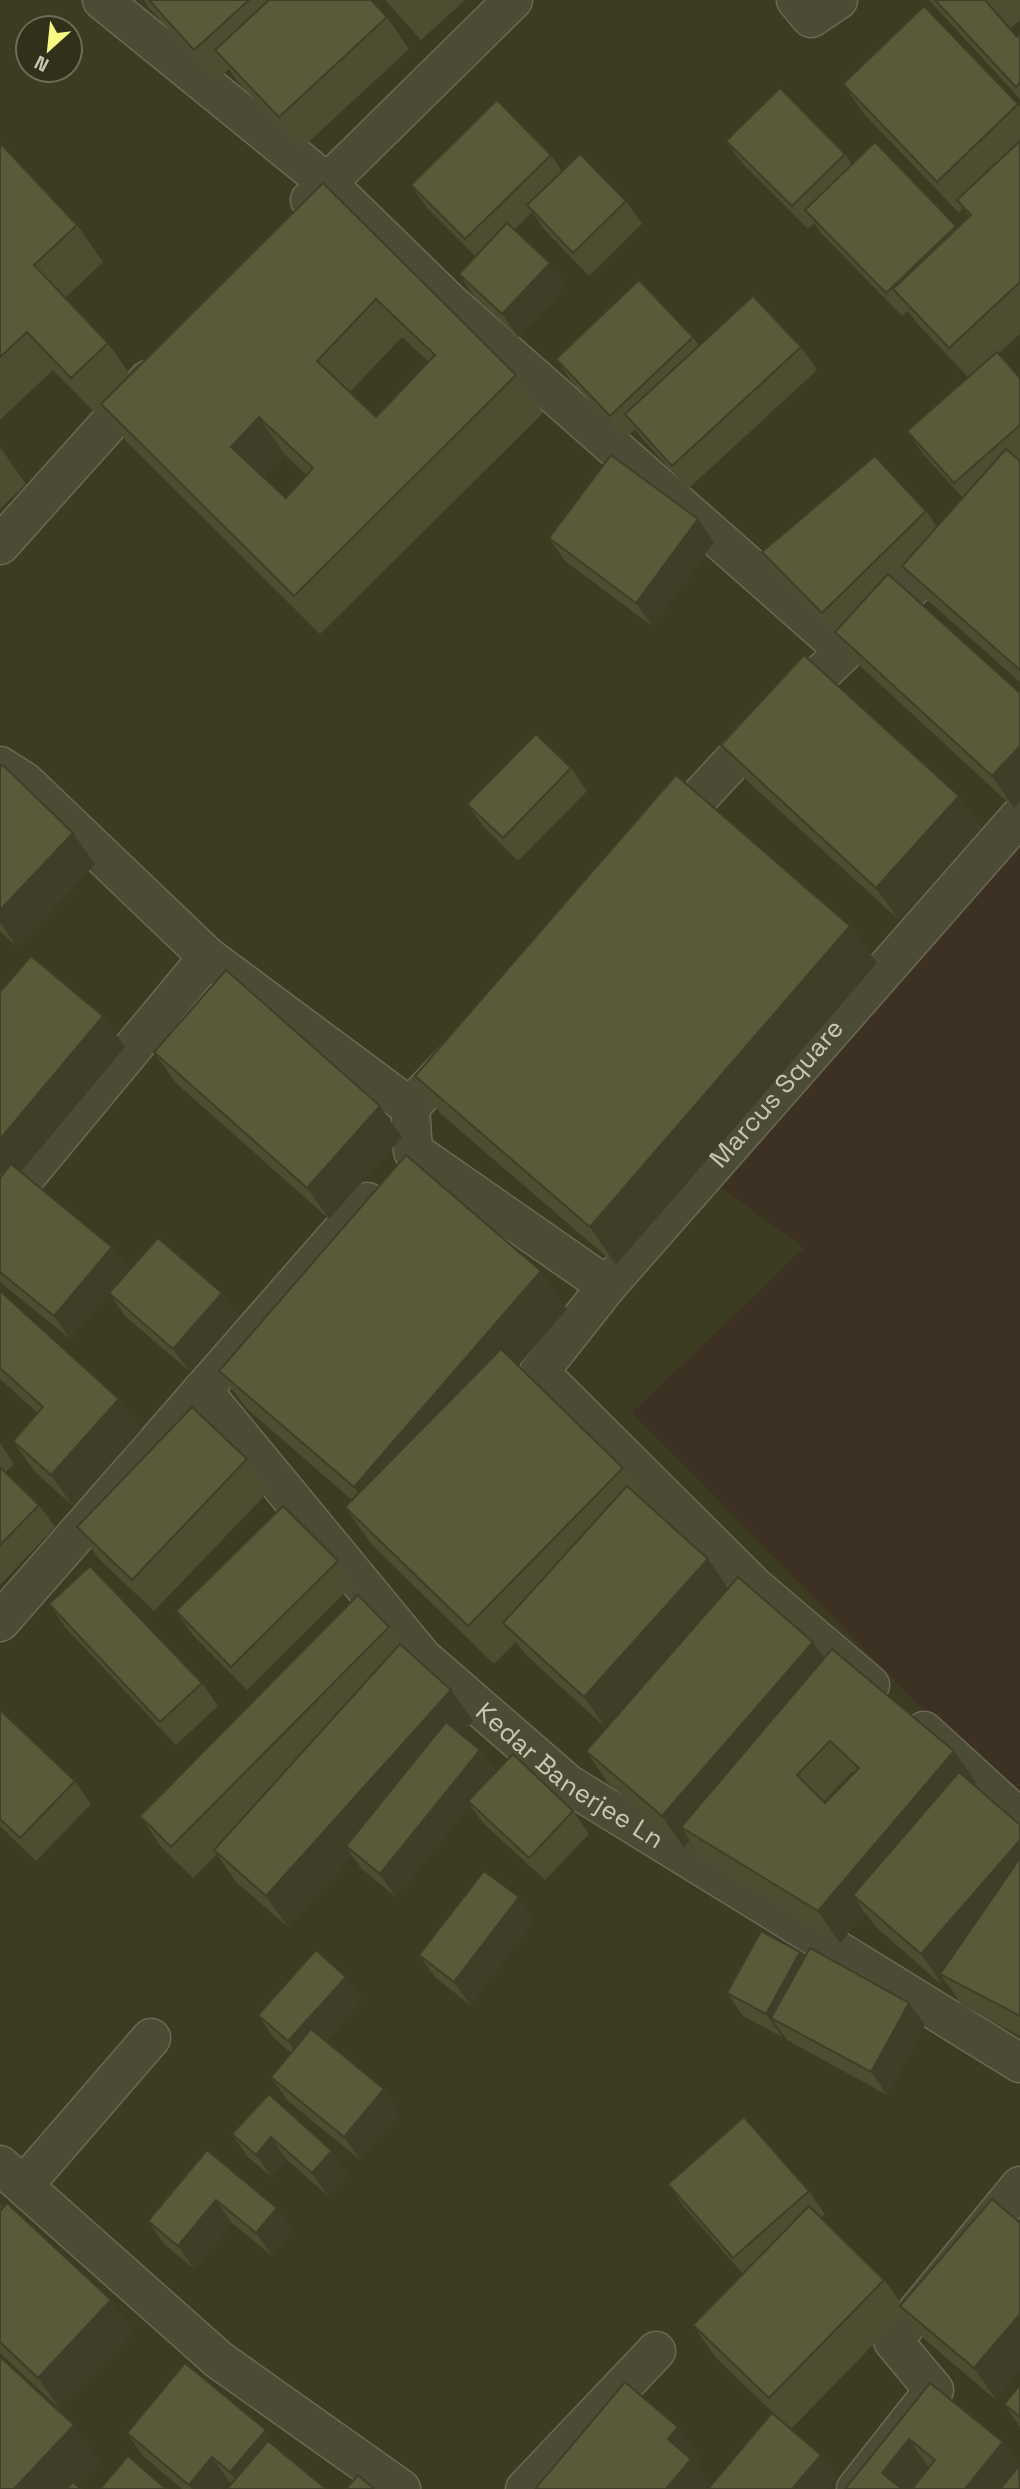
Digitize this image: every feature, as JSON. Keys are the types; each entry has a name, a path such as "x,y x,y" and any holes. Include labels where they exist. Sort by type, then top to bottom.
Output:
{"street":[{"path":"102,0 326,182 449,302 844,650"},
{"path":"289,223 326,182 513,0"},
{"path":"0,545 168,358"},
{"path":"645,856 757,735 1020,484"},
{"path":"0,766 25,782 208,957 410,1107"},
{"name":"Marcus Square","path":"754,1586 539,1372 607,1286 1020,816"},
{"path":"0,1208 208,957"},
{"path":"0,1622 302,1273 413,1152 410,1107 485,1027"},
{"path":"413,1152 607,1286"},
{"name":"Kedar Banerjee Ln","path":"202,1390 423,1658 568,1784 1020,2063"},
{"path":"726,1616 754,1586 971,1771 1020,1819"},
{"path":"395,1689 423,1658"},
{"path":"568,1784 596,1754"},
{"path":"17,2230 22,2184 151,2038"},
{"path":"22,2184 219,2360 401,2489"},
{"path":"856,2489 934,2390 893,2342 1020,2186"},
{"path":"525,2489 656,2351"}],"shaded area":[{"path":"1020,834 1020,1808 632,1413 804,1248 713,1182"}],"building":[{"path":"149,0 249,0 194,50"},
{"path":"269,0 371,0 387,17 279,117 215,50"},
{"path":"935,0 985,0 1017,37 1020,34 1020,83 1016,87"},
{"path":"924,6 1018,104 937,182 843,84"},
{"path":"780,88 845,154 792,206 726,141"},
{"path":"497,100 551,155 465,239 411,185"},
{"path":"1020,141 1020,282 949,348 893,289 971,215 957,200"},
{"path":"875,142 956,226 886,293 805,210"},
{"path":"0,143 77,225 34,265 108,343 71,378 27,332 0,357"},
{"path":"580,154 626,201 573,253 527,205"},
{"path":"323,183 516,375 294,596 101,404","holes":["376,299 435,355 376,417 317,361","259,417 313,468 286,498 231,447"]},
{"path":"507,223 550,263 502,314 459,274"},
{"path":"639,280 693,337 610,416 556,359"},
{"path":"753,296 801,347 672,466 625,414"},
{"path":"997,352 1020,378 1020,425 954,483 907,431"},
{"path":"1006,449 1020,461 1020,670 902,566"},
{"path":"611,455 698,519 636,603 549,538"},
{"path":"875,456 926,511 822,613 762,552"},
{"path":"888,574 1020,693 1020,746 992,776 835,632"},
{"path":"804,655 959,796 876,888 721,745"},
{"path":"536,734 571,768 503,838 467,804"},
{"path":"0,765 73,833 0,910"},
{"path":"676,775 850,926 590,1227 415,1076"},
{"path":"31,956 103,1016 0,1139 0,992"},
{"path":"226,970 380,1106 307,1188 154,1052"},
{"path":"406,1155 541,1271 354,1487 219,1371"},
{"path":"11,1164 112,1247 54,1316 0,1272 0,1178"},
{"path":"158,1238 222,1293 173,1349 109,1293"},
{"path":"0,1291 119,1399 51,1475 13,1441 43,1407 0,1368"},
{"path":"501,1349 623,1468 468,1626 345,1507"},
{"path":"192,1407 247,1459 132,1580 77,1527"},
{"path":"0,1467 39,1505 0,1545"},
{"path":"627,1486 708,1559 584,1697 503,1623"},
{"path":"283,1506 338,1561 231,1667 176,1611"},
{"path":"90,1566 202,1683 160,1722 49,1604"},
{"path":"738,1577 813,1642 662,1816 586,1751"},
{"path":"358,1595 389,1627 171,1847 140,1816"},
{"path":"400,1644 451,1690 266,1896 214,1850"},
{"path":"832,1649 954,1751 818,1911 681,1827","holes":["830,1741 859,1768 825,1803 797,1775"]},
{"path":"0,1710 75,1781 20,1838 0,1819"},
{"path":"446,1722 480,1750 380,1874 346,1846"},
{"path":"513,1754 573,1811 529,1858 468,1801"},
{"path":"959,1772 1020,1825 1020,1840 921,1954 853,1895"},
{"path":"1020,1858 1020,2016 940,1974"},
{"path":"484,1871 519,1897 454,1982 419,1955"},
{"path":"761,1931 800,1952 766,2014 727,1993"},
{"path":"810,1948 909,2003 871,2072 771,2018"},
{"path":"316,1950 346,1977 288,2041 258,2015"},
{"path":"311,2029 384,2089 344,2137 271,2077"},
{"path":"269,2094 332,2151 312,2173 271,2137 256,2155 232,2134"},
{"path":"744,2117 809,2191 733,2258 668,2184"},
{"path":"207,2150 277,2208 256,2233 216,2200 178,2246 148,2221"},
{"path":"992,2199 1020,2223 1020,2314 974,2368 900,2306"},
{"path":"7,2203 111,2300 38,2378 0,2342 0,2211"},
{"path":"809,2206 884,2280 769,2398 693,2325"},
{"path":"0,2357 74,2425 14,2489 0,2489"},
{"path":"185,2363 266,2430 230,2472 212,2457 189,2485 127,2433"},
{"path":"625,2382 678,2427 668,2439 691,2459 666,2489 535,2489"},
{"path":"930,2383 1003,2442 965,2489 912,2489 935,2460 909,2439 882,2473 902,2489 845,2489"},
{"path":"1020,2385 1020,2417 1004,2404"},
{"path":"772,2413 821,2455 792,2489 708,2489"},
{"path":"268,2441 325,2488 325,2489 227,2489"},
{"path":"128,2456 166,2489 100,2489"},
{"path":"1019,2466 1020,2489 1000,2489"},
{"path":"358,2475 374,2489 346,2489"},
{"path":"73,2482 81,2489 66,2489"}]}
